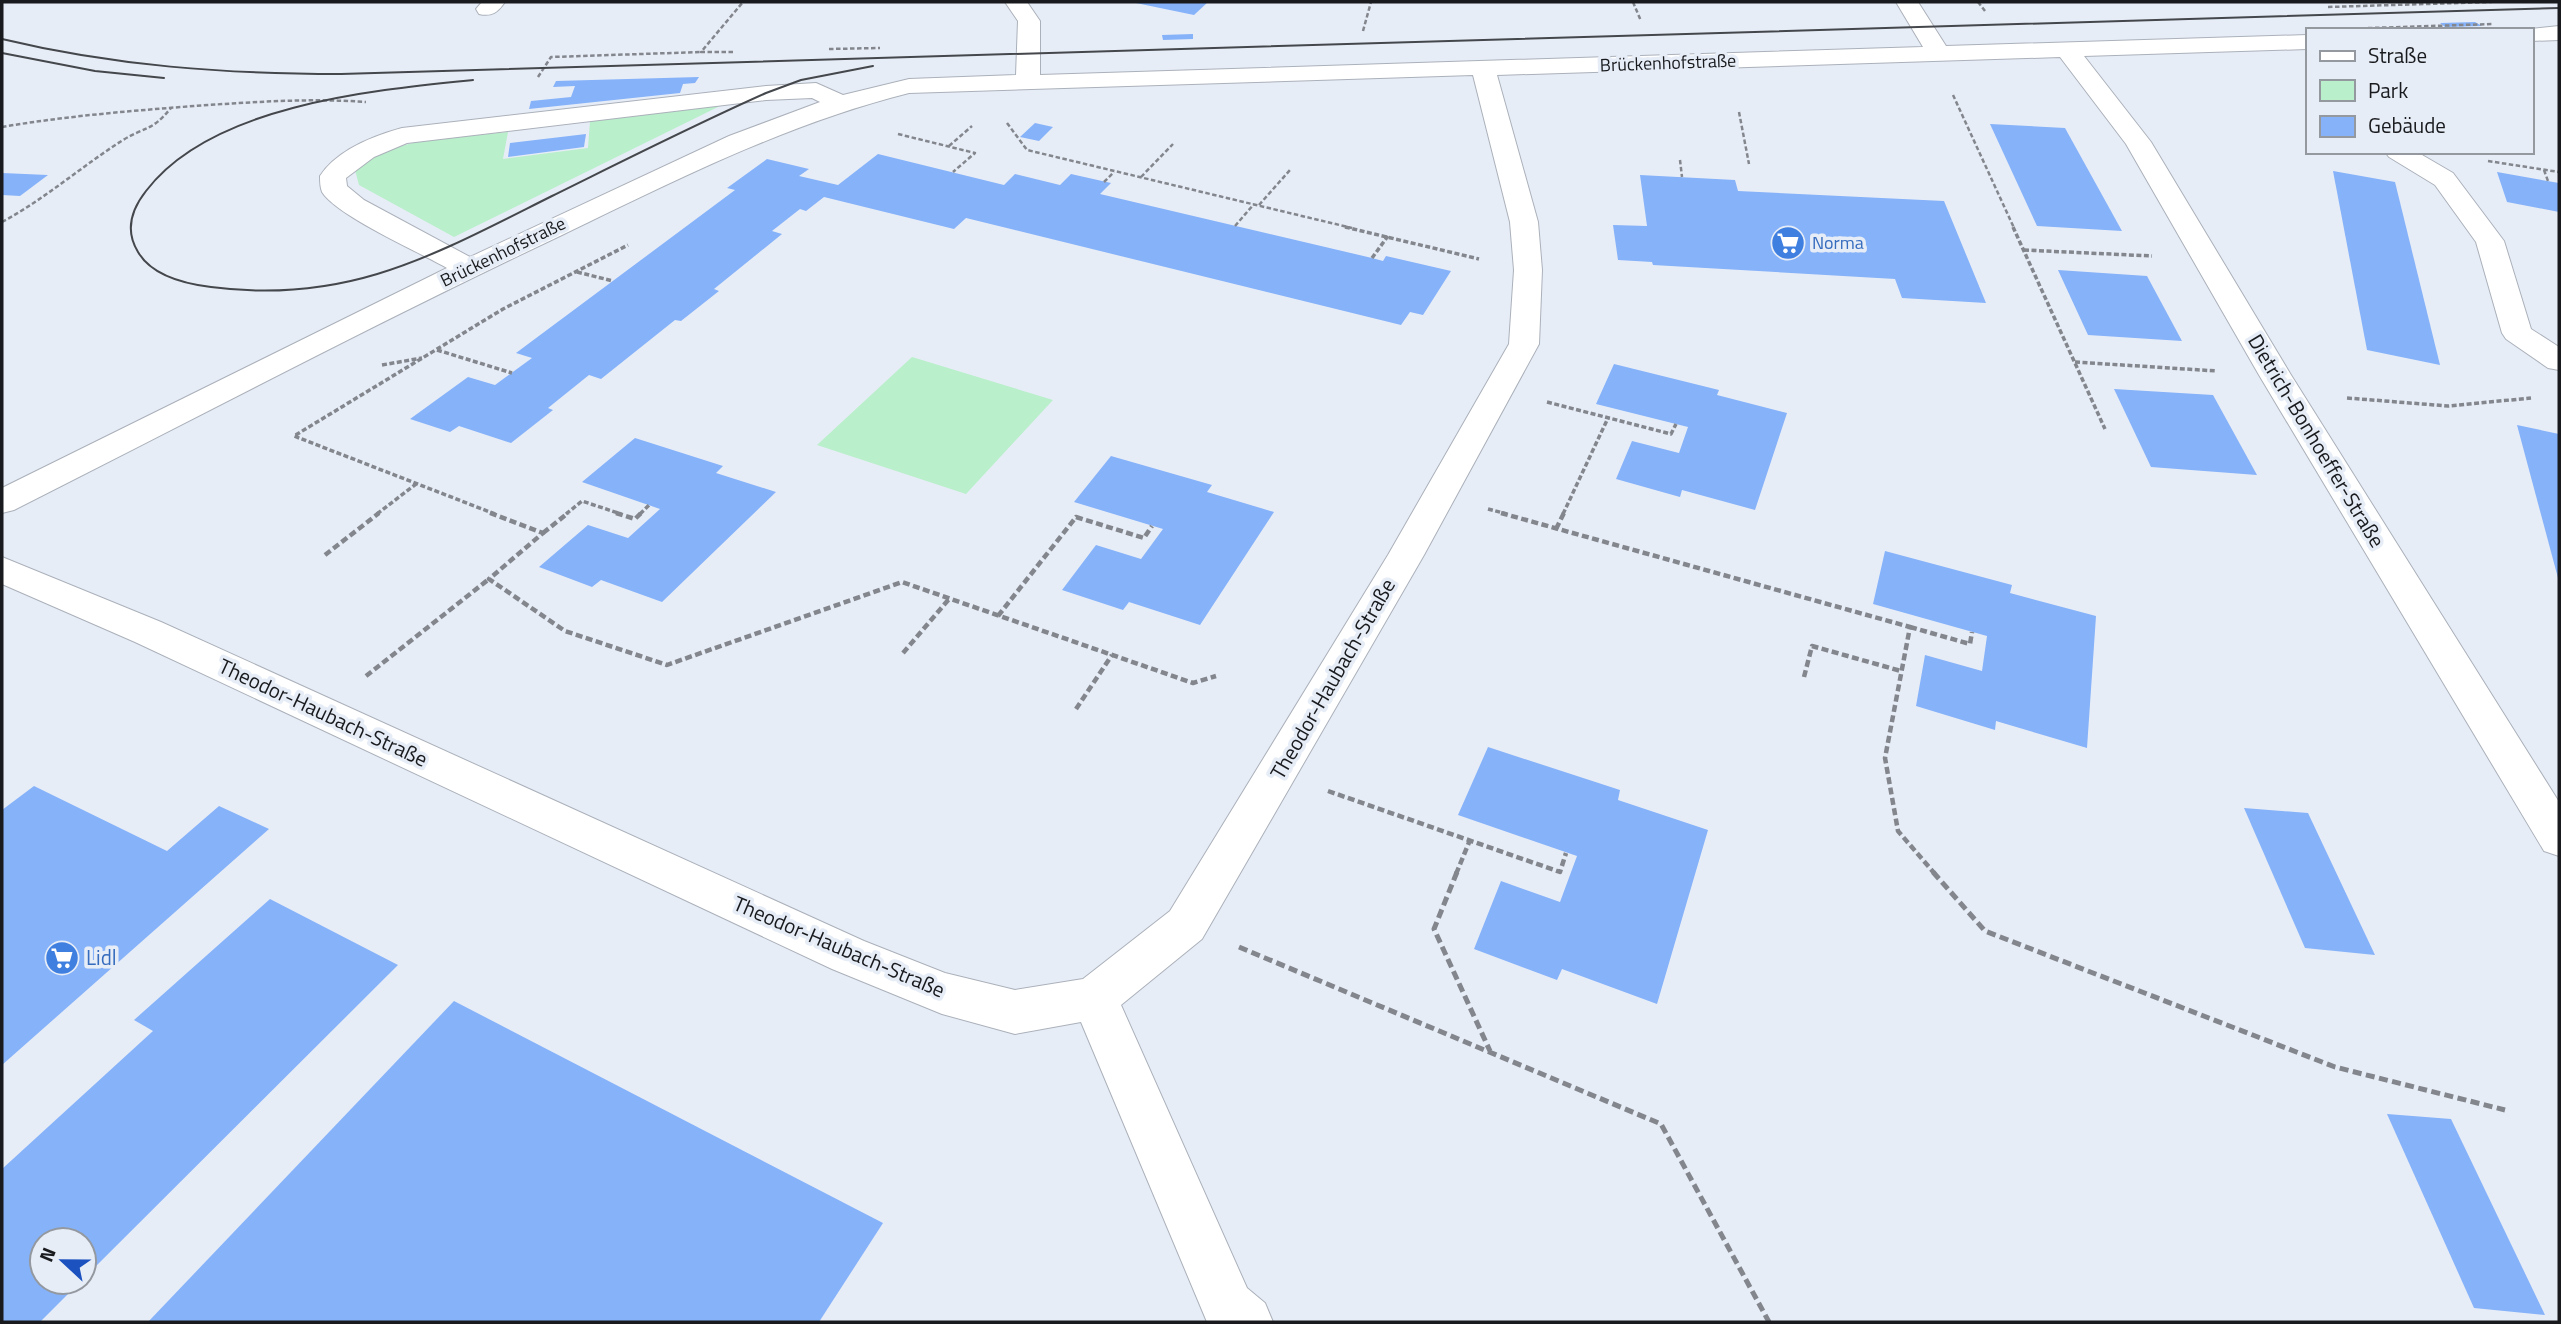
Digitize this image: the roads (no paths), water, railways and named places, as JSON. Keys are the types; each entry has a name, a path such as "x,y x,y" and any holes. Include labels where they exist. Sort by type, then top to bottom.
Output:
{"street":[{"path":"1016,2 1029,21 1028,82"},
{"path":"1907,2 1933,53"},
{"path":"2533,34 2559,33"},
{"name":"Brückenhofstraße","path":"2,502 469,268 738,141 840,103 909,86 2306,41"},
{"name":"Dietrich-Bonhoeffer-Straße","path":"2067,50 2138,142 2281,384 2559,838"},
{"name":"Theodor-Haubach-Straße","path":"2,570 148,632 836,949 942,993 1015,1012 1094,998 1186,925 1278,774 1524,344 1528,270 1524,222 1483,68"},
{"path":"469,268 354,206 334,189 333,176 348,160 371,147 402,136 766,93 816,90 840,103"},
{"path":"2401,154 2444,179 2490,241 2517,333 2559,360"},
{"path":"1094,998 1228,1307 1246,1322"}],"tram line":[{"path":"2,39 86,56 170,67 341,74 2559,8"},
{"path":"2,53 95,71 164,78"},
{"path":"473,80 389,89 296,107 252,121 210,139 175,162 146,191 133,213 131,228 134,244 144,260 161,273 201,286 260,291 305,289 348,282 389,270 468,238 766,93 801,80 873,66"}],"place":[{"name":"Norma","path":"1788,243"},
{"name":"Lidl","path":"62,958"}]}
